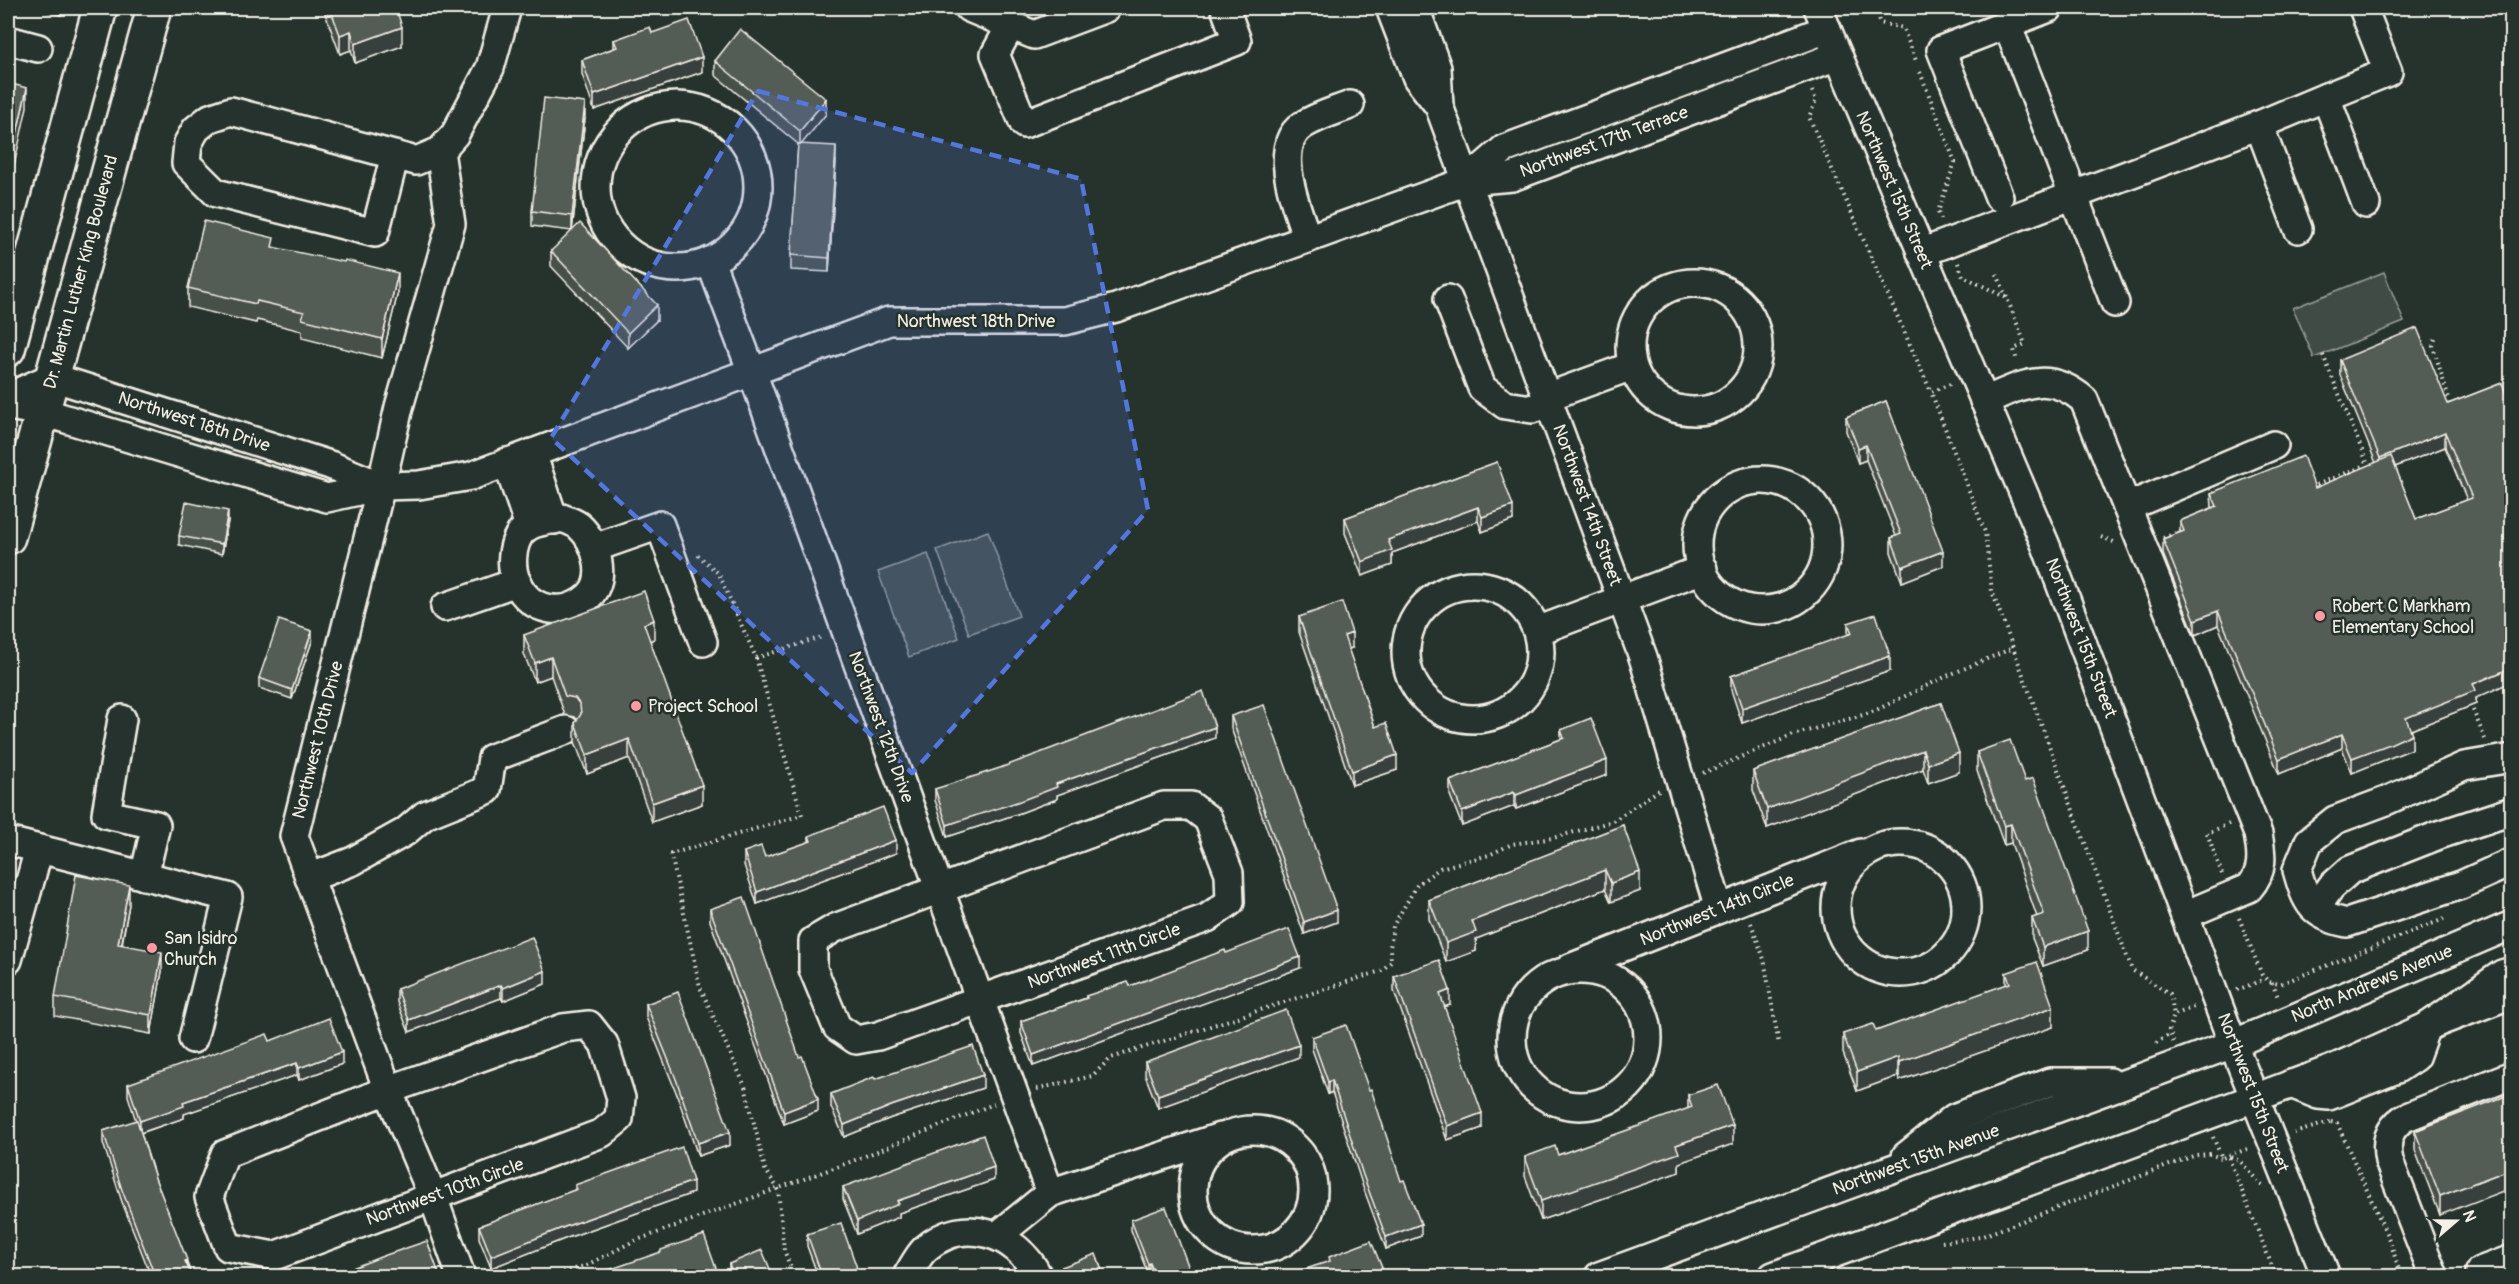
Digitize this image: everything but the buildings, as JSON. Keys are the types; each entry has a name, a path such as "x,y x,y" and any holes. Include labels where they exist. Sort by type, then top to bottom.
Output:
{"main road":[{"path":"8,349 100,8"},
{"name":"Dr. Martin Luther King Boulevard","path":"8,537 154,8"}],"street":[{"path":"395,155 375,233 216,193 186,163 188,143 196,129 210,118 231,111 395,155 416,161 440,151 455,134 490,68 507,8"},
{"path":"969,8 1034,35 1106,8"},
{"path":"1011,25 995,54 1024,124 1237,41 1224,8"},
{"name":"Northwest 14th Street","path":"1390,8 1417,78 1439,106"},
{"name":"Northwest 14th Street","path":"1415,8 1437,68 1439,106 1643,657 1719,909"},
{"path":"1999,197 1941,50 2049,8"},
{"path":"1921,253 2011,221 2073,195 2259,125 2388,72 2363,8"},
{"name":"Northwest 15th Street","path":"1823,18 1837,56 2046,546 2233,1044 2326,1276"},
{"name":"Northwest 17th Terrace","path":"1467,181 1504,149 1823,18"},
{"path":"2007,24 2115,303"},
{"path":"8,40 38,48"},
{"name":"Northwest 17th Terrace","path":"1467,181 1512,177 1837,56"},
{"path":"2326,97 2366,204"},
{"path":"669,105 695,107 718,117 738,133 751,154 758,179 756,204 747,228 731,247 710,261 683,268 655,265 630,252 610,233 598,207 596,179 604,152 620,129 642,113 669,105"},
{"path":"1307,238 1286,167 1290,142 1301,125 1350,105"},
{"path":"2259,125 2298,229"},
{"name":"Northwest 10th Drive","path":"433,1197 388,1090 294,836 399,406 451,224 440,151"},
{"name":"Northwest 18th Drive","path":"8,406 43,412 327,498 381,486 419,485 471,476 889,321 1065,321 1116,308 1467,181"},
{"name":"Northwest 12th Drive","path":"710,261 1050,1193"},
{"path":"1692,282 1715,286 1734,297 1749,314 1757,334 1757,357 1750,378 1737,396 1718,408 1693,412 1671,408 1652,397 1637,379 1632,366 1630,334 1638,314 1653,297 1672,286 1692,282"},
{"path":"1448,299 1482,388 1505,405 1532,409 1548,400 1632,366"},
{"path":"8,397 52,377"},
{"name":"Northwest 18th Drive","path":"52,377 330,465 381,486"},
{"path":"1984,401 2031,383 2051,382 2076,393 2084,400 2258,834 2261,849 2260,870 2256,880 2249,888 2186,915"},
{"path":"2127,507 2274,446"},
{"path":"519,457 542,523"},
{"path":"1755,480 1778,482 1799,490 1815,506 1826,530 1827,552 1821,574 1807,592 1788,605 1763,610 1741,607 1721,596 1703,569 1698,557 1698,535 1705,513 1720,496 1739,484 1755,480"},
{"path":"562,518 578,525 594,548 598,568 596,583 590,595 579,603 561,610 546,609 534,605 525,598 512,568 515,545 542,523 562,518"},
{"path":"594,548 660,525 703,642"},
{"path":"1537,631 1703,569"},
{"path":"445,607 517,582"},
{"path":"1472,584 1495,588 1516,599 1531,617 1537,631 1540,641 1540,664 1532,687 1517,704 1496,716 1474,720 1451,716 1431,704 1415,686 1407,664 1407,641 1414,619 1429,600 1449,588 1472,584"},
{"path":"122,719 106,814 156,825 144,876"},
{"path":"309,878 362,856 405,832 425,815 487,790 492,758 566,730"},
{"path":"2511,758 2464,766 2386,801 2335,820 2309,842 2297,870 2306,901 2330,919 2347,922 2461,885 2511,862"},
{"name":"Northwest 11th Circle","path":"1164,806 1191,806 1208,819 1229,873 1230,902 1207,918 980,1001 878,1036 856,1040 837,1027 813,969 813,941 835,928 940,888 1164,806"},
{"path":"2316,908 2331,887 2350,870 2439,835 2511,812"},
{"path":"8,841 228,897 193,1039"},
{"name":"Northwest 14th Circle","path":"1558,972 1581,969 1604,973 1625,985 1640,1004 1648,1028 1648,1052 1639,1074 1623,1092 1602,1103 1581,1106 1557,1102 1536,1090 1521,1072 1513,1050 1513,1024 1522,1002 1537,984 1558,972 1877,846 1900,842 1923,846 1943,857 1958,874 1966,897 1966,920 1958,941 1943,958 1923,970 1900,974 1878,969 1858,958 1844,940 1836,918 1836,898 1843,876 1857,859 1877,846"},
{"path":"8,960 39,849"},
{"name":"North Andrews Avenue","path":"2233,1044 2511,925"},
{"path":"2426,1027 2502,974 2511,971"},
{"path":"1773,1276 2330,1070 2426,1027 2511,994"},
{"name":"Northwest 10th Circle","path":"589,1025 604,1044 621,1098 619,1119 602,1133 274,1256 228,1247 209,1197 225,1154 388,1090 562,1028 589,1025"},
{"name":"Northwest 15th Avenue","path":"1599,1276 2233,1044"},
{"path":"2433,1276 2389,1161 2387,1140 2392,1128 2404,1118 2511,1075"},
{"path":"997,1236 1050,1193 1230,1134 1252,1129 1273,1133 1291,1143 1305,1159 1312,1178 1312,1199 1306,1219 1293,1236 1275,1246 1255,1251 1234,1248 1216,1238 1202,1222 1193,1202 1193,1181 1199,1161 1212,1144 1230,1134"},
{"path":"433,1197 461,1276"},
{"path":"907,1276 917,1258 927,1248 949,1235 973,1231 997,1236 1015,1246 1032,1264 1038,1276"},
{"path":"2480,1271 2511,1259"}],"path":[{"path":"1810,87 1816,100 1809,117 1931,392"},
{"path":"1997,274 2007,298"},
{"path":"2435,339 2433,346 2452,408"},
{"path":"2323,355 2366,465"},
{"path":"2306,489 2366,465 2372,467"},
{"path":"2155,541 2193,526"},
{"path":"671,555 697,554 720,574 756,658 802,815 671,854 700,987 745,1086 765,1169 778,1189 784,1250 794,1276"},
{"path":"756,658 846,630"},
{"path":"1701,774 1793,735 1870,713 1949,675 2013,648"},
{"path":"2473,710 2487,745"},
{"path":"1030,1090 1092,1076 1111,1058 1381,971 1391,962 1393,926 1416,885 1440,868 1489,855 1512,844 1553,838 1613,821 1665,787"},
{"path":"1750,921 1764,959 1779,1045"},
{"path":"552,1276 587,1265 632,1242 778,1189 1003,1100"},
{"path":"2330,1122 2337,1123 2391,1244 2401,1276"},
{"path":"1933,1244 1980,1237 2196,1155 2210,1154 2222,1158"},
{"path":"2264,1189 2240,1161 2228,1156 2276,1276"}],"highlighted area":[{"path":"758,91 1081,179 1148,510 912,773 551,438"}],"shaded area":[{"path":"2384,272 2404,322 2314,358 2293,308"},
{"path":"988,531 1019,616 969,634 937,550"},
{"path":"928,554 959,638 909,657 878,572"}],"place":[{"name":"Robert C Markham Elementary School","path":"2320,616"},
{"name":"Project School","path":"636,706"},
{"name":"San Isidro Church","path":"152,948"}]}
